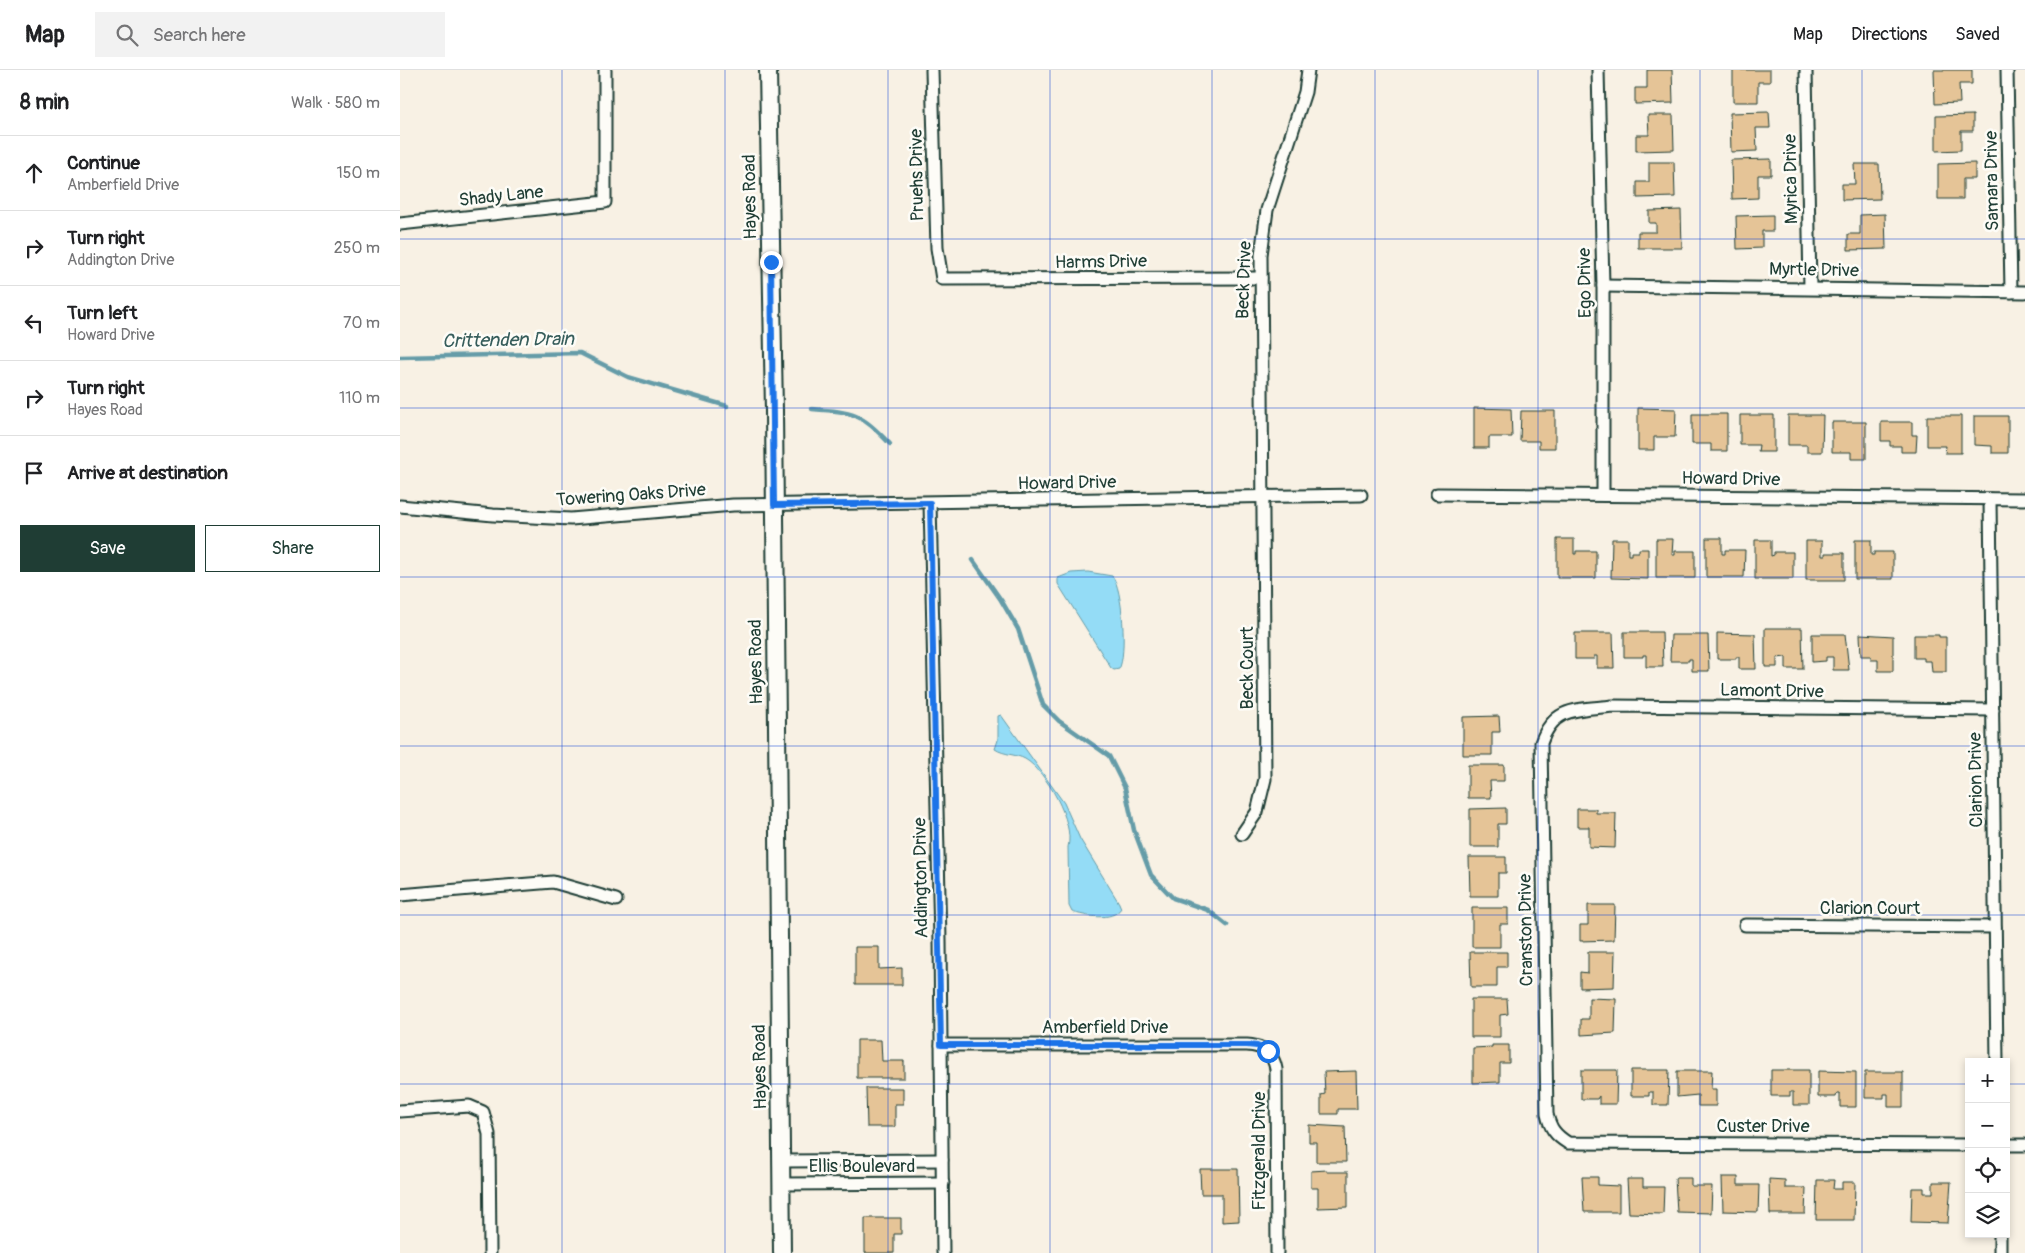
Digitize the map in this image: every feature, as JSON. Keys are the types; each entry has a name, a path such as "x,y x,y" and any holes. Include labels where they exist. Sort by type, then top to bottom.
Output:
{"street":[{"name":"Shady Lane","path":"400,224 605,202 605,70"},
{"name":"Hayes Road","path":"768,70 782,1253"},
{"name":"Pruehs Drive","path":"932,70 937,248 942,279"},
{"name":"Beck Drive","path":"1263,497 1261,255 1267,210 1305,92 1308,70"},
{"name":"Ego Drive","path":"1598,70 1603,286 1603,495"},
{"name":"Myrica Drive","path":"1806,70 1810,288"},
{"name":"Samara Drive","path":"2007,70 2011,292"},
{"name":"Harms Drive","path":"942,279 1261,278"},
{"name":"Myrtle Drive","path":"1603,286 2025,292"},
{"name":"Howard Drive","path":"1437,494 2025,499"},
{"name":"Howard Drive","path":"774,505 1361,495"},
{"name":"Beck Court","path":"1242,834 1257,812 1265,779 1263,497"},
{"name":"Clarion Drive","path":"1990,498 1997,1058"},
{"name":"Addington Drive","path":"930,503 941,1045 943,1253"},
{"name":"Towering Oaks Drive","path":"400,506 493,516 571,520 733,505 774,505"},
{"name":"Lamont Drive","path":"1552,720 1564,712 1613,706 1993,710"},
{"name":"Cranston Drive","path":"1552,720 1541,742 1547,1114 1550,1127 1559,1137"},
{"path":"400,895 552,882 616,900"},
{"name":"Clarion Court","path":"1745,925 1995,927"},
{"name":"Amberfield Drive","path":"941,1045 1247,1045 1257,1046 1268,1051"},
{"name":"Fitzgerald Drive","path":"1268,1051 1274,1059 1276,1069 1277,1253"},
{"path":"400,1111 468,1106 483,1112 489,1134 490,1253"},
{"name":"Custer Drive","path":"1559,1137 1568,1143 1965,1145"},
{"path":"2010,1145 2025,1145"},
{"name":"Ellis Boulevard","path":"782,1161 942,1160"},
{"name":"Ellis Boulevard","path":"782,1184 942,1183"},
{"path":"2000,1238 2000,1253"}],"water":[{"path":"1088,572 1112,576 1116,583 1123,622 1123,651 1119,669 1114,670 1111,668 1058,584 1058,578 1071,573"},
{"path":"1001,715 1064,803 1080,839 1119,903 1121,908 1112,915 1098,917 1072,912 1069,906 1069,837 1063,812 1050,786 1033,765 1021,757 995,749 998,740 998,716"}],"building":[{"path":"1647,70 1672,70 1673,103 1635,104 1635,88 1647,88"},
{"path":"1733,70 1770,70 1770,82 1758,82 1758,102 1733,102"},
{"path":"1934,70 1972,70 1972,84 1959,84 1960,103 1935,104"},
{"path":"1769,112 1770,128 1756,128 1757,151 1731,152 1730,113"},
{"path":"1648,115 1673,115 1674,150 1636,151 1636,135 1649,135"},
{"path":"1973,115 1973,131 1961,131 1961,150 1936,151 1936,116"},
{"path":"1771,159 1771,175 1758,175 1758,198 1732,199 1731,160"},
{"path":"1649,162 1674,162 1675,197 1637,198 1637,182 1649,182"},
{"path":"1975,163 1975,179 1963,179 1963,199 1938,199 1938,164"},
{"path":"1854,164 1879,164 1880,199 1842,200 1842,184 1855,184"},
{"path":"1681,210 1682,248 1638,248 1638,232 1656,232 1656,223 1649,223 1649,211"},
{"path":"1885,214 1886,249 1848,250 1848,234 1860,234 1860,215"},
{"path":"1773,215 1773,231 1762,231 1762,248 1737,249 1736,216"},
{"path":"1474,408 1511,409 1512,437 1489,437 1489,448 1474,448"},
{"path":"1638,408 1676,409 1675,437 1654,437 1654,450 1638,450"},
{"path":"1521,411 1555,411 1555,448 1539,448 1539,441 1520,441"},
{"path":"1692,414 1727,414 1727,451 1711,451 1711,444 1692,444"},
{"path":"1740,415 1774,415 1774,452 1758,452 1759,445 1740,445"},
{"path":"1788,415 1823,415 1822,452 1807,452 1807,445 1788,445"},
{"path":"1927,416 1961,416 1961,453 1945,453 1946,446 1927,446"},
{"path":"1974,416 2008,416 2008,453 1992,453 1992,446 1974,445"},
{"path":"1832,422 1866,422 1866,459 1851,459 1851,452 1832,452"},
{"path":"1881,422 1912,422 1912,435 1917,435 1916,452 1901,452 1901,446 1890,446 1890,441 1881,441"},
{"path":"1706,538 1722,538 1722,554 1725,554 1725,550 1745,550 1744,577 1706,577"},
{"path":"1557,539 1574,539 1574,554 1576,554 1576,551 1596,551 1596,578 1557,578"},
{"path":"1612,539 1628,539 1628,555 1631,555 1631,552 1639,552 1639,549 1648,549 1648,579 1611,578"},
{"path":"1656,539 1673,539 1672,555 1675,555 1675,551 1695,551 1695,578 1656,578"},
{"path":"1755,540 1771,540 1771,556 1774,555 1774,552 1793,552 1793,579 1755,579"},
{"path":"1855,540 1871,540 1871,555 1874,555 1874,552 1893,552 1893,579 1855,579"},
{"path":"1806,541 1822,541 1822,556 1825,556 1825,553 1844,553 1844,580 1806,580"},
{"path":"1765,628 1802,628 1803,669 1786,669 1786,657 1777,658 1777,667 1765,667"},
{"path":"1624,632 1662,632 1663,667 1646,667 1646,655 1643,655 1643,657 1624,657"},
{"path":"1575,633 1613,633 1614,668 1597,668 1597,656 1594,656 1594,659 1575,659"},
{"path":"1717,633 1755,634 1756,669 1739,669 1739,657 1736,657 1736,659 1717,659"},
{"path":"1812,634 1845,634 1849,670 1833,670 1833,657 1826,657 1826,661 1812,662"},
{"path":"1860,634 1893,636 1893,671 1878,671 1878,660 1871,660 1871,656 1861,656"},
{"path":"1671,635 1708,635 1709,671 1692,671 1692,659 1689,659 1689,661 1670,661"},
{"path":"1914,635 1939,635 1939,637 1946,637 1946,672 1932,672 1931,661 1924,661 1924,658 1914,658"},
{"path":"1499,716 1500,732 1492,732 1492,755 1463,755 1463,717"},
{"path":"1468,765 1504,765 1504,781 1490,781 1491,798 1468,798"},
{"path":"1506,808 1506,824 1498,824 1498,847 1470,847 1470,809"},
{"path":"1577,809 1596,809 1596,813 1616,813 1615,848 1589,847 1589,827 1577,827"},
{"path":"1469,857 1506,857 1506,873 1498,873 1498,896 1470,896"},
{"path":"1588,905 1615,905 1614,940 1580,941 1580,925 1588,925"},
{"path":"1472,908 1508,908 1508,924 1500,924 1500,947 1472,947"},
{"path":"855,947 879,947 879,969 902,968 902,985 855,985"},
{"path":"1470,952 1507,952 1507,967 1497,967 1497,987 1471,987"},
{"path":"1588,952 1615,952 1614,987 1580,988 1580,972 1588,973"},
{"path":"1589,998 1616,999 1615,1033 1581,1035 1581,1019 1589,1019"},
{"path":"1471,999 1507,999 1508,1014 1500,1015 1500,1037 1471,1037"},
{"path":"857,1040 881,1040 882,1061 904,1061 904,1078 857,1078"},
{"path":"1492,1045 1509,1045 1509,1063 1500,1063 1500,1082 1473,1083 1473,1048 1492,1047"},
{"path":"1581,1070 1617,1070 1616,1104 1599,1104 1599,1096 1597,1099 1581,1099"},
{"path":"1631,1070 1669,1070 1668,1105 1653,1105 1653,1092 1649,1092 1649,1096 1631,1096"},
{"path":"1771,1070 1809,1070 1809,1105 1793,1105 1793,1092 1790,1092 1790,1096 1771,1096"},
{"path":"1356,1071 1357,1109 1338,1109 1338,1114 1321,1114 1321,1095 1325,1094 1324,1072"},
{"path":"1677,1071 1712,1071 1711,1089 1716,1089 1716,1106 1698,1106 1698,1095 1677,1097"},
{"path":"1818,1071 1856,1072 1856,1107 1840,1107 1840,1093 1837,1093 1836,1097 1818,1097"},
{"path":"1865,1072 1903,1072 1903,1107 1888,1107 1888,1094 1884,1094 1884,1098 1865,1098"},
{"path":"866,1088 903,1088 903,1104 895,1104 895,1127 867,1127"},
{"path":"1309,1125 1345,1127 1346,1162 1316,1162 1316,1142 1309,1142"},
{"path":"1200,1169 1238,1169 1239,1221 1222,1222 1222,1194 1201,1194"},
{"path":"1327,1170 1327,1172 1348,1172 1348,1207 1318,1208 1318,1188 1311,1188 1311,1171"},
{"path":"1582,1177 1598,1177 1598,1185 1619,1186 1619,1212 1584,1212"},
{"path":"1722,1177 1738,1177 1738,1185 1759,1185 1758,1212 1723,1211"},
{"path":"1675,1178 1691,1178 1691,1186 1712,1186 1711,1213 1677,1212"},
{"path":"1627,1179 1643,1179 1643,1187 1664,1187 1663,1214 1629,1213"},
{"path":"1769,1179 1785,1180 1785,1188 1806,1188 1805,1214 1770,1214"},
{"path":"1817,1180 1834,1180 1833,1189 1842,1189 1842,1182 1855,1182 1854,1220 1816,1220"},
{"path":"1933,1182 1951,1182 1948,1223 1911,1222 1912,1188 1924,1188 1924,1193 1933,1193"},
{"path":"865,1218 901,1218 901,1234 894,1234 894,1253 865,1253"}],"waterway":[{"name":"Crittenden Drain","path":"400,357 580,353 628,377 727,406"},
{"name":"Crittenden Drain","path":"812,409 838,411 856,416 871,426 890,444"},
{"name":"Crittenden Drain","path":"973,560 1001,600 1018,629 1043,705 1059,721 1109,756 1125,788 1134,830 1151,875 1173,898 1208,910 1227,925"}],"route":[{"path":"771,262 774,505 930,503 941,1045 1247,1045 1257,1046 1268,1051"}]}
